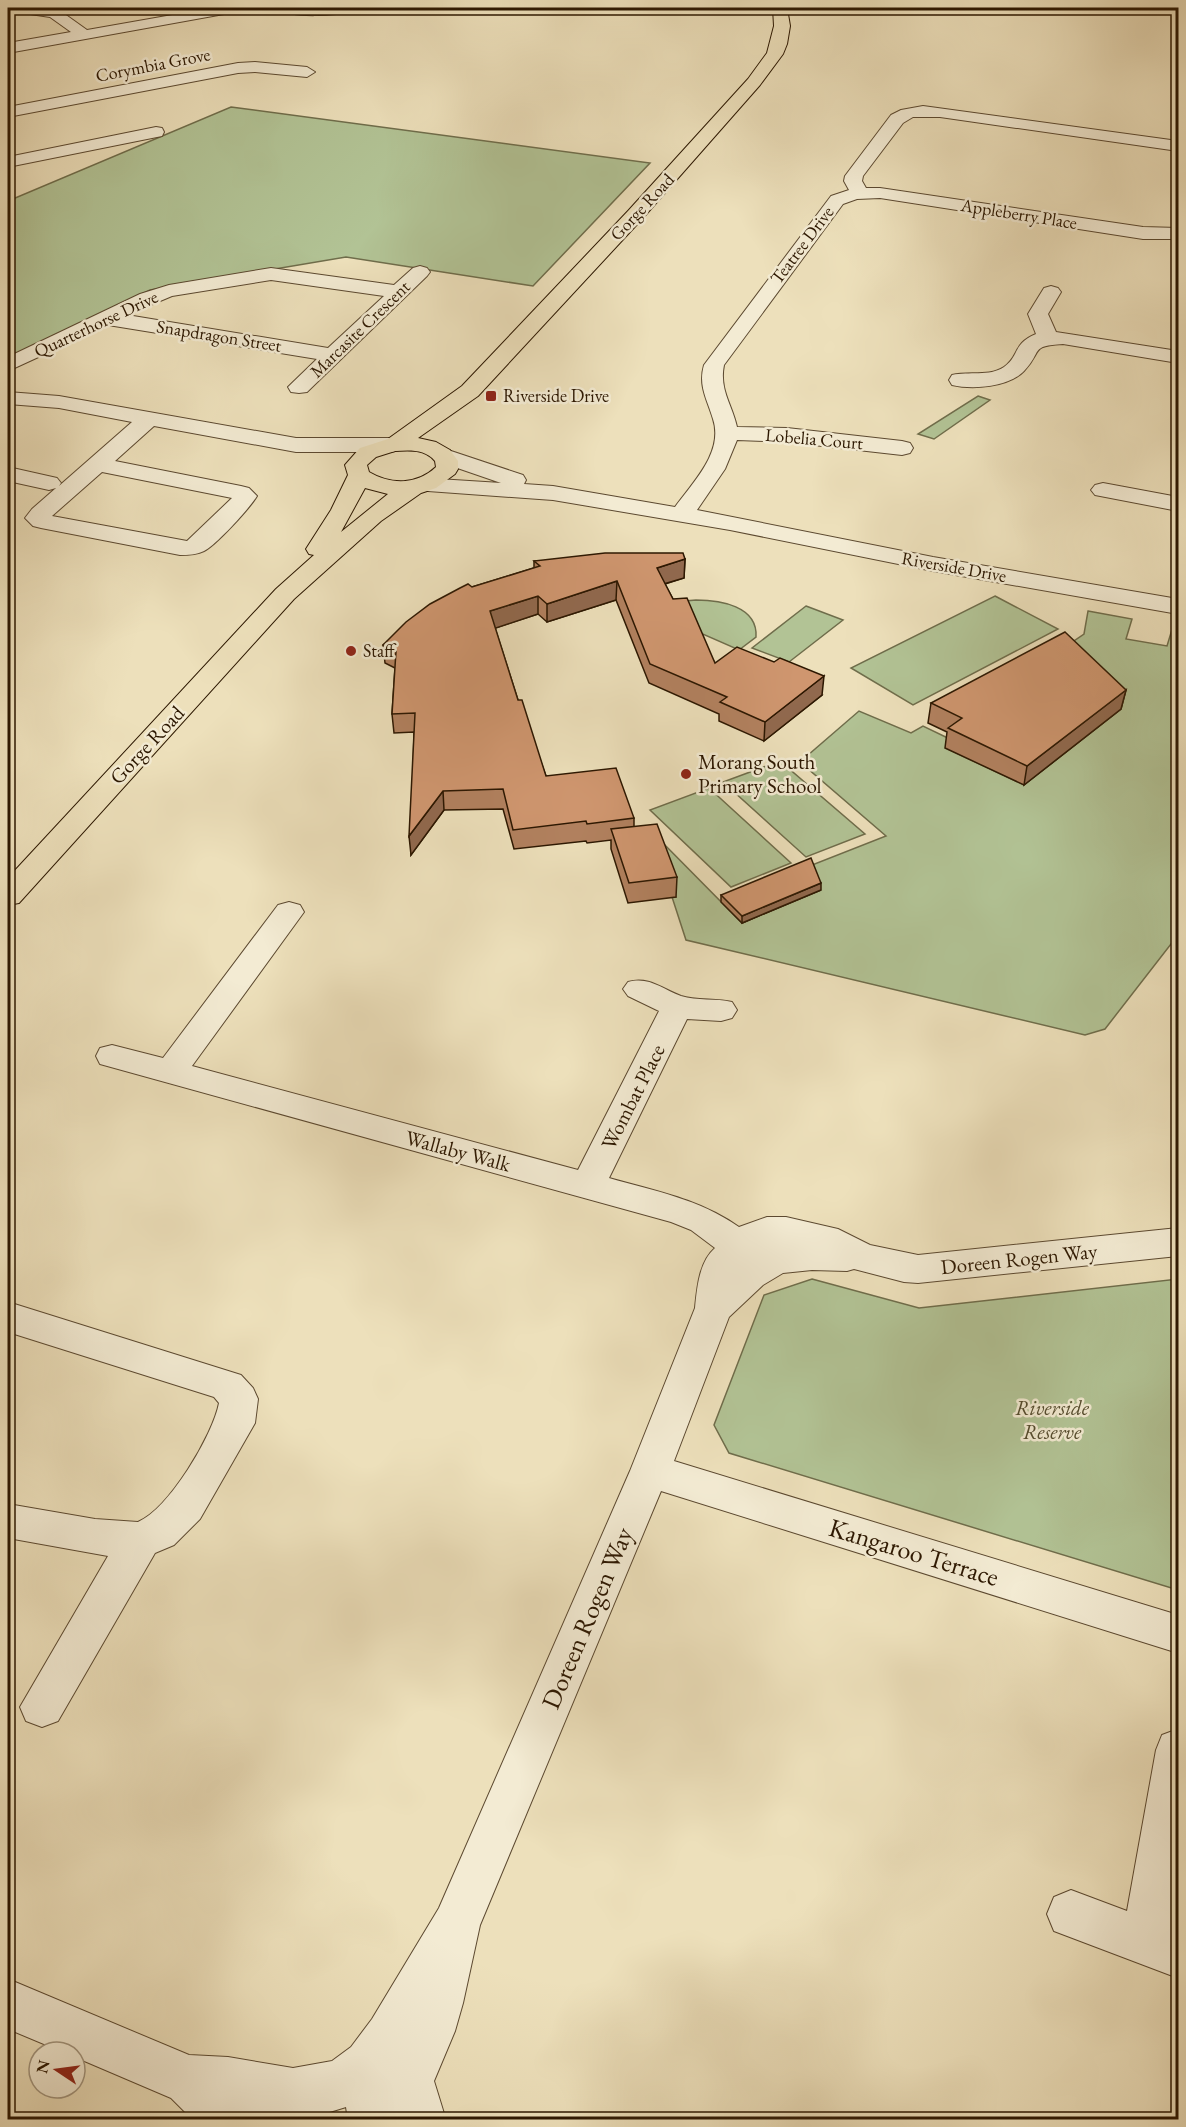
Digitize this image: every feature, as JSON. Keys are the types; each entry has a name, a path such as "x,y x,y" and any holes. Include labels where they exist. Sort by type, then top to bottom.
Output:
{"main road":[{"name":"Gorge Road","path":"285,594 332,529 358,473 356,465 360,458 378,448 393,445 470,391 623,229 754,82 775,54 782,26 780,8"},
{"name":"Gorge Road","path":"8,896 285,594 352,534 418,486 434,481 447,469 447,443 470,391"},
{"path":"393,445 426,446 447,443"},
{"path":"358,473 375,484 400,488 418,486"}],"street":[{"path":"17,8 54,13 83,34"},
{"path":"8,48 235,8"},
{"path":"287,8 333,11 348,8"},
{"name":"Corymbia Grove","path":"8,112 238,68 255,67 307,72"},
{"name":"Teatree Drive","path":"727,433 710,383 714,364 834,203 842,198 860,194 853,181 854,176 904,113 940,112 1179,146"},
{"path":"8,162 156,132"},
{"name":"Appleberry Place","path":"860,194 893,195 1143,233 1179,234"},
{"name":"Marcasite Crescent","path":"299,387 420,272"},
{"name":"Quarterhorse Drive","path":"8,365 158,294 268,274 399,292"},
{"path":"1048,338 1038,316 1031,311 1051,292"},
{"name":"Snapdragon Street","path":"105,318 333,355"},
{"path":"960,381 993,378 1010,372 1020,363 1029,345 1048,338 1072,339 1179,357"},
{"path":"8,390 59,402 296,445 393,445"},
{"path":"8,398 59,402"},
{"path":"97,464 233,490 245,496 198,545 190,548 40,521 37,518 97,464 150,418"},
{"path":"682,514 723,451 727,433"},
{"name":"Lobelia Court","path":"727,433 787,435 902,448"},
{"name":"Riverside Drive","path":"447,443 553,493"},
{"path":"296,445 358,473"},
{"path":"8,474 49,483"},
{"name":"Riverside Drive","path":"418,486 553,493 682,514 933,564 1179,607"},
{"path":"1096,488 1179,504"},
{"path":"170,1072 289,912"},
{"path":"639,989 677,1007 722,1010"},
{"name":"Wombat Place","path":"588,1186 677,1007"},
{"name":"Wallaby Walk","path":"112,1056 689,1214 704,1221 739,1246 774,1261"},
{"name":"Doreen Rogen Way","path":"373,2119 389,2105 423,2045 441,1995 456,1925 650,1471 714,1308 719,1271 723,1262 750,1237 767,1231 795,1232 825,1239 861,1257 904,1268 925,1269 1179,1242"},
{"name":"Doreen Rogen Way","path":"714,1308 736,1291 758,1269 774,1261 793,1257 861,1257"},
{"path":"8,1317 227,1386 239,1399 235,1423 186,1507 159,1532 140,1540 95,1538 8,1521"},
{"name":"Kangaroo Terrace","path":"650,1471 1179,1634"},
{"path":"42,1707 140,1540"},
{"path":"1071,1914 1162,1948 1179,1750"},
{"path":"8,2004 189,2080 228,2082 282,2092 324,2089 346,2082 399,2087"},
{"path":"189,2080 213,2104 240,2120"}],"green space":[{"path":"231,107 650,163 533,286 346,257 150,290 8,358 8,201"},
{"path":"978,396 990,400 934,439 918,434"},
{"path":"995,596 1058,629 913,705 851,668"},
{"path":"685,601 716,601 736,607 751,618 756,637 739,650 698,632"},
{"path":"806,606 843,620 789,662 752,648"},
{"path":"1088,611 1132,619 1126,639 1167,646 1173,626 1178,627 1178,935 1105,1029 1085,1035 686,940 672,897 676,897 657,837 742,923 805,896 784,876 886,836 800,762 859,711 911,733 923,726 954,741 946,748 1024,785 1068,645 1084,634"},
{"path":"780,761 865,834 806,857 723,782"},
{"path":"709,788 791,863 731,887 650,810"},
{"name":"Riverside Reserve","path":"812,1279 919,1308 1178,1279 1178,1590 729,1453 714,1425 764,1295"}],"building":[{"path":"605,553 683,553 685,559 657,568 673,599 687,598 715,663 737,647 774,662 780,658 824,676 765,722 720,702 727,697 650,664 617,581 547,604 538,596 490,611 518,700 522,700 546,776 616,768 634,818 513,830 503,789 443,791 409,836 415,713 392,714 396,651 383,645 406,622 430,604 468,584 472,587 540,566 534,561"},
{"path":"1065,632 1126,690 1027,766 948,728 962,718 931,703"},
{"path":"657,824 677,877 629,883 611,829"},
{"path":"811,858 821,883 742,916 721,895"}],"place":[{"name":"Riverside Drive","path":"491,396"},
{"name":"Staff","path":"351,651"},
{"name":"Morang South Primary School","path":"686,774"}]}
